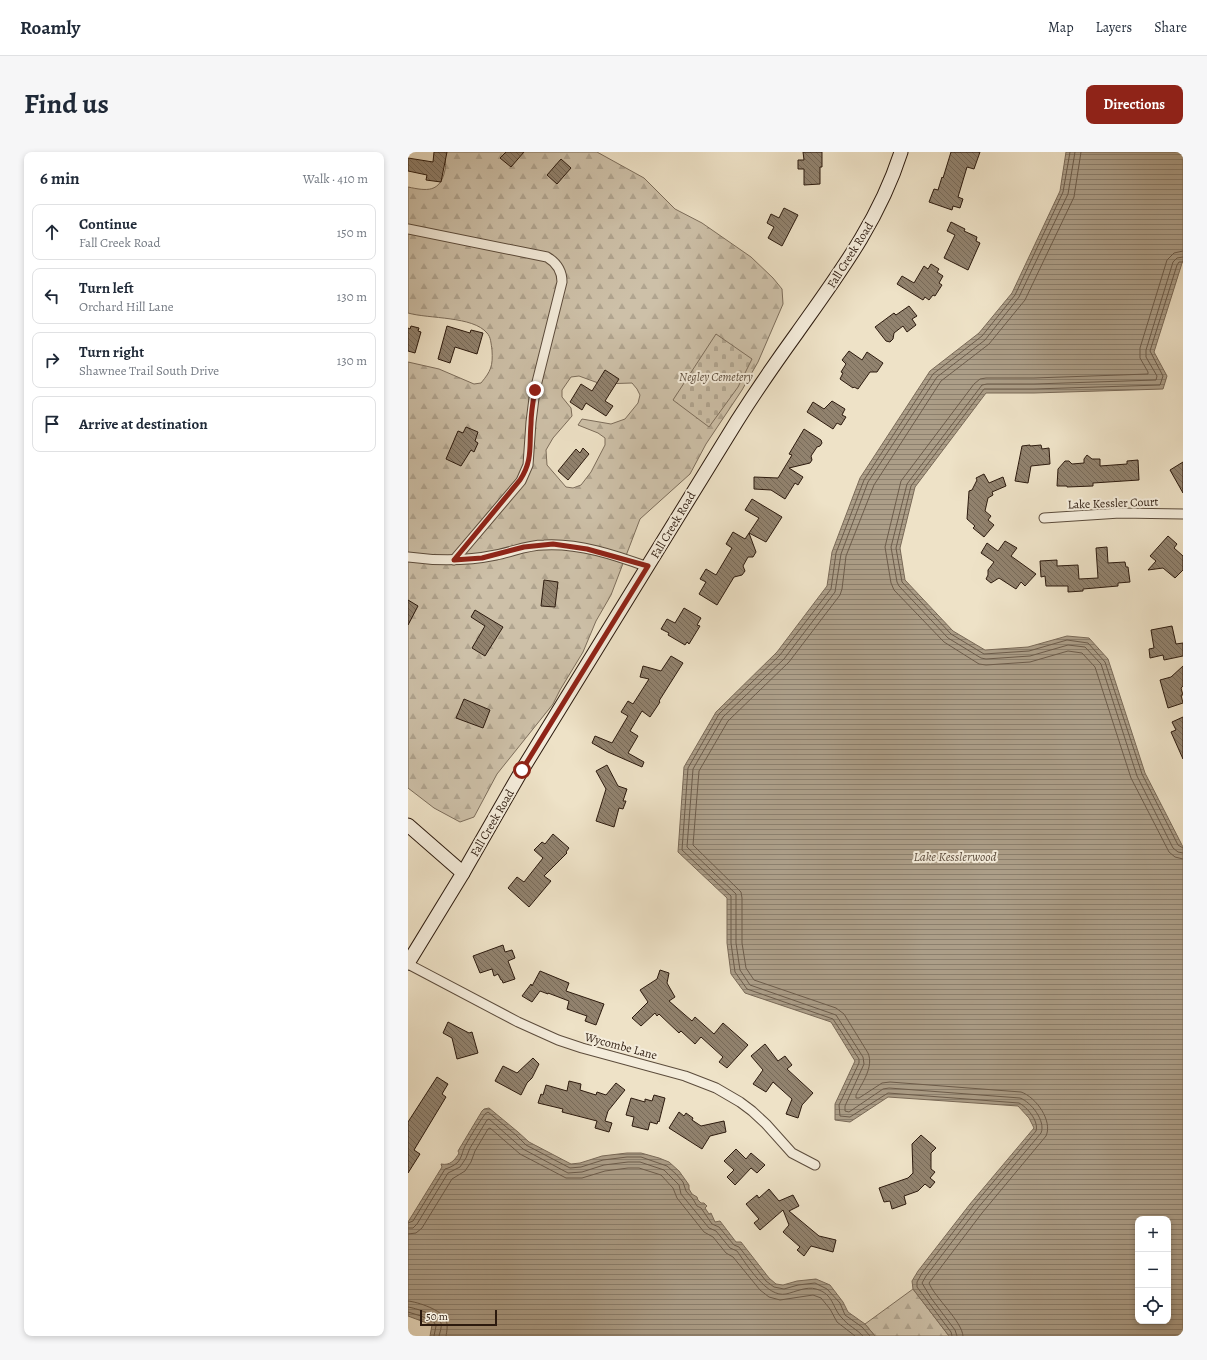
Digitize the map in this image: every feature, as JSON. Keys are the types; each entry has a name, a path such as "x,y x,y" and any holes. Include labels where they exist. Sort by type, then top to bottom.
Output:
{"main road":[{"name":"Fall Creek Road","path":"408,963 463,873 522,770 750,400 863,238 885,194 901,152"},
{"path":"408,825 463,873"}],"street":[{"path":"408,229 547,257 557,265 562,280 535,390 528,465 520,480 454,560"},
{"name":"Lake Kessler Court","path":"1044,518 1120,514 1183,514"},
{"path":"408,557 436,560 482,558 524,547 553,544 587,549 648,566"},
{"name":"Wycombe Lane","path":"408,963 518,1022 558,1040 685,1076 716,1088 752,1111 792,1153 815,1165"}],"green space":[{"path":"442,152 597,152 644,178 675,209 702,223 751,257 782,289 783,304 758,362 742,390 706,444 690,474 640,519 611,595 596,621 583,652 553,704 497,774 474,817 460,822 434,808 408,788 408,362 439,369 474,384 481,383 484,379 491,368 492,360 490,339 487,333 480,328 461,321 408,313 408,187 432,189 436,187 443,177 446,166","holes":["579,376 601,384 632,383 640,395 638,403 625,419 611,424 582,419 578,425 598,433 605,438 605,445 591,472 581,485 573,488 566,487 547,465 546,450 553,438 572,416 571,408 562,397 562,390 571,377"]},
{"name":"Negley Cemetery","path":"716,334 752,359 738,387 709,427 673,400"},
{"path":"913,1289 949,1336 875,1336 865,1324"}],"water":[{"name":"Lake Kesslerwood","path":"1066,152 1183,152 1183,260 1154,352 1167,376 1163,389 986,393 915,487 900,548 905,580 953,631 985,650 1028,647 1067,636 1089,638 1108,659 1145,773 1183,847 1183,1336 949,1336 913,1289 912,1281 918,1271 970,1204 1034,1128 1029,1118 1018,1106 888,1097 850,1122 835,1120 835,1104 855,1061 831,1022 745,993 731,974 727,943 727,898 678,852 684,767 716,712 777,652 827,586 832,552 860,478 930,371 979,333 1012,293 1060,191"},
{"path":"489,1108 529,1142 571,1164 580,1163 602,1156 627,1153 641,1153 669,1162 679,1171 689,1185 689,1189 692,1194 697,1197 701,1203 704,1203 707,1206 705,1208 709,1214 711,1213 715,1222 720,1221 736,1242 741,1242 769,1278 776,1284 783,1285 797,1281 816,1279 830,1285 843,1302 848,1312 865,1324 875,1336 430,1336 432,1325 408,1316 408,1222 442,1167 441,1164 450,1163 456,1158 459,1153 458,1151 482,1111"}],"building":[{"path":"434,152 447,152 441,182 426,180 427,175 408,171 408,158 433,162"},
{"path":"506,152 524,152 511,167 500,158"},
{"path":"803,152 822,152 820,184 804,185 804,169 798,169 798,160 804,160"},
{"path":"951,152 980,152 974,169 967,167 958,197 963,199 960,208 953,206 952,210 929,202 934,189 938,190"},
{"path":"561,159 571,168 557,184 547,175"},
{"path":"784,208 798,215 782,246 768,238 774,227 767,223 771,214 779,218"},
{"path":"951,222 965,229 964,231 977,237 976,241 980,243 968,270 944,258 955,235 947,231"},
{"path":"931,264 939,269 937,272 943,276 939,283 942,285 935,296 933,295 929,300 925,297 923,300 897,284 902,276 914,283 924,266 928,269"},
{"path":"909,306 917,316 912,319 916,325 907,332 903,326 894,333 893,339 890,342 886,341 875,327 894,313 896,315"},
{"path":"411,326 419,328 418,331 421,332 415,353 408,351 408,328 410,329"},
{"path":"447,326 470,333 471,330 483,333 477,354 455,347 450,363 438,359"},
{"path":"849,351 862,360 867,352 883,363 877,372 870,372 858,389 853,388 840,379 843,373 841,372 846,364 842,360"},
{"path":"605,370 619,379 605,401 613,406 606,416 586,403 582,410 570,402 581,384 592,391"},
{"path":"832,401 845,409 842,415 846,417 841,425 837,423 833,429 807,412 813,402 824,409"},
{"path":"466,427 478,432 475,441 478,443 474,452 471,450 461,466 446,459 458,431 463,433"},
{"path":"804,429 821,440 822,443 817,447 811,456 812,460 810,463 789,468 803,477 798,485 795,483 785,499 771,490 754,489 754,477 778,478 792,455 789,454"},
{"path":"1041,445 1042,449 1049,448 1050,464 1031,466 1028,483 1015,481 1022,446"},
{"path":"583,448 589,454 568,480 558,471 576,449 580,453"},
{"path":"1087,455 1092,459 1100,459 1100,466 1127,464 1127,461 1138,460 1139,480 1093,483 1093,486 1057,486 1058,469 1065,461 1069,461 1072,464 1084,463 1084,459"},
{"path":"1183,462 1183,493 1170,470"},
{"path":"984,474 989,483 1003,477 1006,486 992,492 993,495 988,498 985,511 991,516 988,520 994,525 984,537 973,528 975,526 967,519 969,491 972,490 977,480 976,478"},
{"path":"752,499 782,517 766,542 749,533 759,518 745,510"},
{"path":"733,532 745,539 749,533 756,552 753,557 748,557 743,566 745,571 742,575 734,577 717,605 699,594 706,582 700,579 706,569 716,575 732,548 726,544"},
{"path":"1168,536 1177,544 1174,548 1183,556 1183,570 1175,578 1163,568 1148,570 1156,561 1150,556"},
{"path":"1005,541 1017,548 1011,556 1036,574 1025,586 1021,582 1016,589 999,578 991,583 986,579 988,570 994,562 981,553 987,543 998,551"},
{"path":"1107,547 1108,563 1125,562 1126,567 1128,567 1130,582 1118,583 1118,586 1068,592 1068,586 1046,586 1045,576 1041,577 1040,561 1057,560 1057,566 1078,565 1079,579 1098,578 1096,548"},
{"path":"544,580 558,582 555,607 541,606"},
{"path":"408,600 418,606 408,625"},
{"path":"684,608 701,618 697,625 700,626 689,644 687,642 685,645 661,629 667,619 675,623"},
{"path":"475,610 503,627 485,656 472,648 485,626 471,617"},
{"path":"1172,626 1176,644 1183,643 1183,656 1164,660 1163,655 1150,658 1149,649 1154,648 1151,630"},
{"path":"671,656 683,663 650,717 642,711 630,731 638,736 628,753 644,762 642,767 592,743 595,736 612,743 628,716 621,712 628,701 633,704 649,679 640,677 643,666 661,671"},
{"path":"1183,666 1183,686 1181,688 1183,695 1181,695 1183,703 1168,708 1160,680 1171,677"},
{"path":"464,699 490,710 483,728 456,718"},
{"path":"1183,717 1183,759 1171,732 1176,730 1172,722"},
{"path":"607,765 618,786 627,789 623,801 626,801 623,809 619,808 614,827 596,821 606,789 596,771"},
{"path":"553,834 569,848 566,852 567,853 544,876 551,881 529,907 508,888 517,877 524,882 543,858 534,850 542,842 545,844"},
{"path":"503,945 505,952 512,950 515,958 508,961 515,979 503,983 498,974 494,976 492,969 480,973 473,956"},
{"path":"660,970 669,973 667,983 675,997 669,1001 692,1021 695,1017 714,1034 723,1023 748,1045 727,1068 719,1062 723,1057 701,1037 695,1044 681,1031 679,1033 659,1014 657,1016 655,1013 641,1026 632,1018 648,1002 640,990 657,979"},
{"path":"540,971 569,983 566,991 604,1004 596,1025 585,1021 587,1016 567,1009 569,1001 540,991 532,1002 522,996 531,984 532,986"},
{"path":"448,1022 469,1033 472,1032 478,1053 457,1059 452,1038 443,1033"},
{"path":"765,1044 778,1061 785,1056 792,1065 787,1069 813,1093 802,1105 798,1118 786,1114 792,1099 773,1082 766,1092 753,1084 763,1070 751,1056"},
{"path":"533,1058 539,1064 521,1095 495,1081 503,1066 517,1073"},
{"path":"437,1077 448,1084 442,1094 446,1097 414,1150 420,1154 408,1173 408,1122"},
{"path":"569,1081 581,1084 580,1090 596,1095 597,1092 606,1095 616,1083 625,1090 608,1111 605,1121 612,1123 609,1132 595,1128 597,1121 562,1112 563,1109 538,1103 541,1094 543,1095 546,1085 567,1091"},
{"path":"654,1095 665,1098 659,1122 658,1121 657,1124 650,1122 648,1130 632,1126 634,1117 626,1115 631,1098 645,1102 645,1099 652,1101"},
{"path":"679,1112 684,1116 686,1113 693,1118 692,1120 701,1126 724,1121 726,1132 710,1136 702,1149 669,1128"},
{"path":"921,1135 936,1148 931,1153 931,1169 935,1172 930,1178 935,1182 930,1188 925,1184 918,1191 904,1196 906,1204 892,1209 890,1201 884,1202 879,1188 908,1178 913,1173 912,1144"},
{"path":"736,1149 746,1159 751,1153 765,1165 757,1173 751,1168 735,1185 727,1177 734,1170 724,1161"},
{"path":"769,1189 779,1201 793,1195 799,1206 789,1211 819,1236 836,1240 833,1252 811,1246 804,1256 797,1250 800,1247 783,1232 789,1225 783,1210 760,1230 754,1223 759,1219 746,1204 757,1195 759,1198"}],"route":[{"path":"522,770 648,566 624,558 587,549 553,544 524,547 482,558 454,560 526,471 530,459 531,422 535,390"}]}
